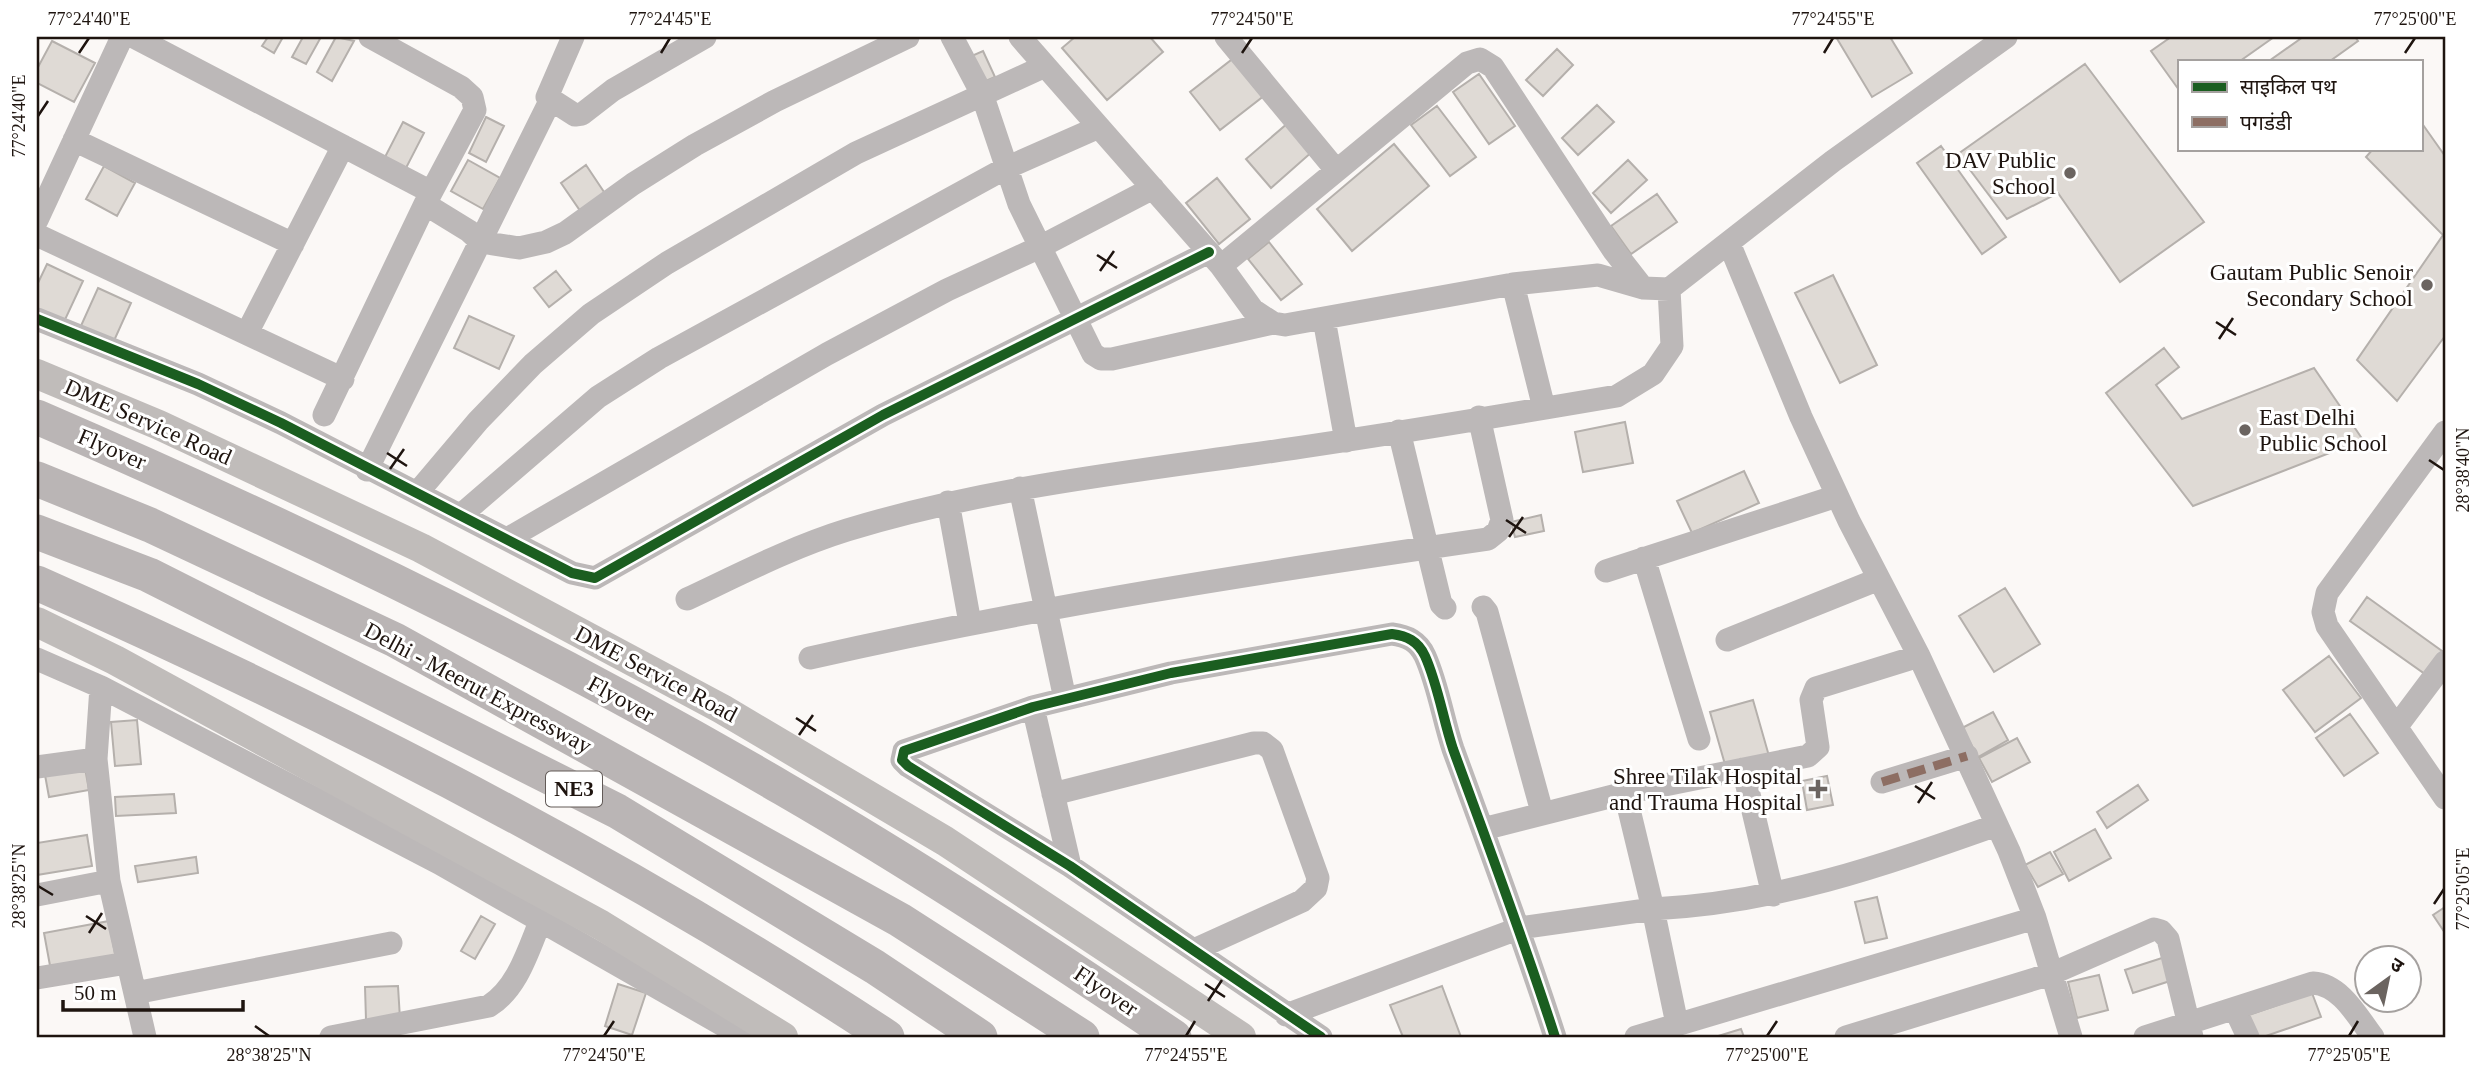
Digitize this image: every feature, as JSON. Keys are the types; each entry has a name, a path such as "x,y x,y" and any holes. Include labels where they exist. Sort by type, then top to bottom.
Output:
{"highway":[{"name":"Flyover","path":"37,417 317,544 560,666 783,788 1048,952 1174,1037"},
{"name":"Delhi - Meerut Expressway","path":"37,479 150,525 395,640 900,920 1082,1037"},
{"name":"Delhi - Meerut Expressway","path":"37,532 149,575 617,811 875,967 980,1037"},
{"path":"37,583 352,729 619,872 819,992 887,1037"}],"main road":[{"name":"DME Service Road","path":"37,373 159,425 421,548 722,709 946,841 1241,1037"},
{"path":"37,622 115,660 545,909 776,1035"}],"street":[{"path":"37,220 122,37"},
{"path":"134,37 343,146 428,198 481,242 519,248 546,242 565,233 633,184 695,145 775,101 908,37"},
{"path":"324,415 428,198 470,122 475,104 461,87 370,37"},
{"path":"573,37 547,93 550,101 575,115 582,114 612,90 705,37"},
{"path":"952,37 982,94 1006,168 1040,247 1074,320 1093,354 1101,359 1273,323 1285,325 1513,284 1598,275 1643,288 1669,289 1833,161 2006,37"},
{"path":"1022,37 1215,259 1253,310 1273,323"},
{"path":"1234,40 1336,170"},
{"path":"37,318 198,384 281,423 367,470 418,492 572,573 595,578 824,447 1074,320 1215,259 1336,170 1467,62 1480,59 1493,67 1614,251 1643,288"},
{"path":"418,492 496,402 534,364 591,314 667,262 800,184 890,136 1045,66"},
{"path":"367,470 550,101"},
{"path":"461,515 540,444 608,391 708,329 1006,168 1099,127"},
{"path":"74,140 293,244"},
{"path":"247,333 343,146"},
{"path":"507,539 827,354 947,290 1040,247 1153,188"},
{"path":"37,235 343,379"},
{"path":"1729,243 1801,417 1919,656 1997,825 2035,918 2071,1037"},
{"path":"1513,284 1544,408"},
{"path":"687,599 773,558 845,531 948,502 1020,488 1346,441 1617,396 1653,374 1672,346 1669,289"},
{"path":"1324,318 1346,441"},
{"path":"810,658 970,623 1174,586 1488,539 1499,531 1502,520 1479,417"},
{"path":"1399,431 1441,604 1445,608"},
{"path":"2445,432 2328,593 2323,611 2327,626 2445,798"},
{"path":"1020,488 1065,699"},
{"path":"1606,571 1838,496"},
{"path":"948,502 970,623"},
{"path":"1644,558 1699,739"},
{"path":"1727,640 1879,579"},
{"path":"1483,607 1487,612 1542,812"},
{"path":"1321,1037 1070,866 902,760 904,751 914,745 1033,707 1171,673 1392,634 1406,636 1417,643 1425,656 1448,735 1520,928 1555,1037"},
{"path":"1483,829 1542,812 1814,753 1817,739 1811,700 1816,688 1919,656"},
{"path":"37,659 102,687 439,863 545,909 744,1037"},
{"path":"2397,726 2445,662"},
{"path":"102,687 96,759 108,881 145,1037"},
{"path":"1033,707 1070,866"},
{"path":"1054,794 1254,743 1263,743 1272,750 1318,877 1316,888 1302,901 1194,950"},
{"path":"1881,782 1967,756"},
{"path":"37,767 96,759"},
{"path":"1743,769 1773,895"},
{"path":"1625,793 1677,1024"},
{"path":"1286,1015 1481,940 1520,928 1653,909 1713,906 1773,895 1846,876 1997,825"},
{"path":"37,895 108,881"},
{"path":"331,1037 489,1006 502,998 512,986 545,909"},
{"path":"1636,1037 2035,918"},
{"path":"1846,1037 2051,974 2154,929 2161,931 2168,939 2191,1031"},
{"path":"135,993 391,943"},
{"path":"37,978 127,963"},
{"path":"2146,1037 2191,1031 2235,1009 2313,983 2325,984 2351,1007 2372,1037"},
{"path":"2235,1009 2248,1037"}],"building":[{"path":"268,37 283,37 274,53 262,46"},
{"path":"303,37 321,37 306,64 292,57"},
{"path":"336,37 354,41 332,81 317,72"},
{"path":"1075,37 1150,37 1163,52 1107,100 1062,48"},
{"path":"1836,37 1890,37 1912,73 1872,97"},
{"path":"2171,37 2274,37 2241,60 2178,60 2178,89 2151,51"},
{"path":"2303,37 2355,37 2358,41 2331,60 2270,60"},
{"path":"52,41 95,63 74,102 37,83 37,69"},
{"path":"1557,49 1573,65 1543,96 1526,80"},
{"path":"983,51 995,77 979,84 967,58"},
{"path":"1235,57 1265,95 1220,130 1190,92"},
{"name":"DAV Public School","path":"2085,64 2204,222 2120,282 2058,193 2007,219 1958,154"},
{"path":"1479,74 1515,126 1489,144 1453,92"},
{"path":"1597,105 1614,122 1578,155 1562,138"},
{"path":"1437,106 1476,157 1450,176 1411,125"},
{"path":"486,117 504,126 486,162 469,153"},
{"path":"403,122 424,133 406,168 385,157"},
{"path":"1288,123 1313,151 1271,188 1246,159"},
{"name":"Gautam Public Senoir Secondary School","path":"2422,123 2445,156 2445,336 2397,401 2357,360 2443,235 2366,157 2372,150 2422,150"},
{"path":"1394,144 1429,186 1352,251 1317,209"},
{"path":"1941,146 2006,237 1982,254 1917,163"},
{"path":"468,160 500,178 483,209 451,191"},
{"path":"1628,160 1647,180 1611,213 1593,193"},
{"path":"586,165 606,195 581,212 561,183"},
{"path":"104,166 135,183 117,216 86,199"},
{"path":"1217,178 1250,219 1219,244 1186,203"},
{"path":"1657,194 1677,222 1631,254 1611,226"},
{"path":"1269,242 1302,284 1281,300 1248,259"},
{"path":"47,264 83,281 63,324 37,311 37,285"},
{"path":"556,271 571,290 549,307 534,288"},
{"path":"1833,275 1877,365 1840,383 1795,293"},
{"path":"98,288 131,303 113,343 80,328"},
{"path":"469,316 514,336 499,369 454,348"},
{"name":"East Delhi Public School","path":"2164,348 2179,367 2156,385 2182,419 2314,368 2363,440 2193,506 2106,393"},
{"path":"1625,422 1633,463 1583,472 1575,432"},
{"path":"1744,471 1759,503 1692,533 1677,501"},
{"path":"1541,515 1544,531 1515,537 1511,522"},
{"path":"2005,588 2040,644 1994,672 1959,616"},
{"path":"2367,597 2442,651 2425,674 2350,621"},
{"path":"2329,656 2361,698 2315,732 2283,690"},
{"path":"1753,700 1769,756 1726,768 1710,712"},
{"path":"1993,712 2008,740 1978,757 1962,728"},
{"path":"2350,714 2378,753 2344,776 2316,738"},
{"path":"137,720 141,764 115,766 111,722"},
{"path":"2017,738 2030,762 1992,782 1979,758"},
{"path":"85,768 89,790 49,797 45,775"},
{"path":"1827,776 1833,805 1807,810 1802,781"},
{"path":"2138,785 2148,800 2107,828 2097,812"},
{"path":"174,794 176,813 116,816 115,797"},
{"path":"2095,829 2111,858 2069,881 2054,852"},
{"path":"87,835 92,866 37,875 37,843"},
{"path":"2050,852 2063,874 2038,887 2025,865"},
{"path":"196,857 198,873 138,882 135,866"},
{"path":"1877,897 1887,938 1865,943 1855,902"},
{"path":"2445,907 2445,933 2433,915"},
{"path":"481,916 495,924 475,959 461,951"},
{"path":"109,921 116,959 51,971 44,933"},
{"path":"2165,957 2173,980 2133,993 2125,970"},
{"path":"2099,975 2108,1010 2077,1018 2068,982"},
{"path":"618,984 646,993 632,1035 605,1026"},
{"path":"398,986 400,1019 366,1020 365,987"},
{"path":"1442,986 1461,1037 1403,1037 1390,1005"},
{"path":"2312,993 2321,1017 2263,1037 2251,1037 2243,1017"},
{"path":"1741,1029 1744,1037 1715,1037"}],"marked path":[{"path":"1882,782 1967,756"}],"cycle path":[{"path":"37,319 198,384 281,423 572,573 595,578 883,415 1209,252"},
{"path":"1321,1037 1070,866 908,766 902,760 904,751 1033,707 1171,673 1392,634 1407,638 1419,647 1430,667 1453,749 1555,1037"}],"place":[{"name":"DAV Public School","path":"2070,173"},
{"name":"Gautam Public Senoir Secondary School","path":"2427,285"},
{"name":"East Delhi Public School","path":"2245,430"},
{"name":"Shree Tilak Hospital and Trauma Hospital","path":"1818,789"}]}
